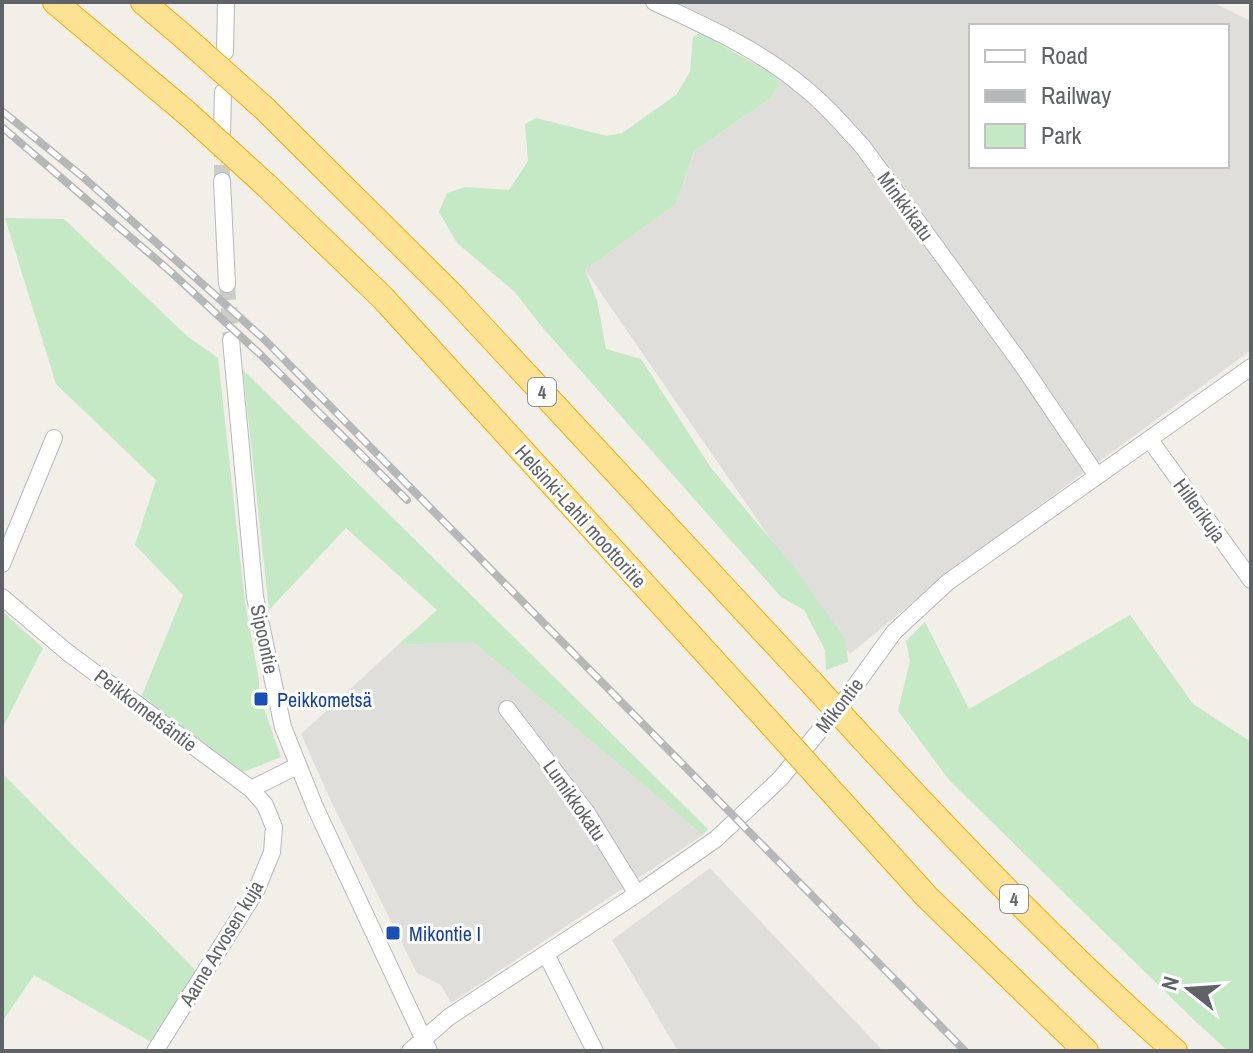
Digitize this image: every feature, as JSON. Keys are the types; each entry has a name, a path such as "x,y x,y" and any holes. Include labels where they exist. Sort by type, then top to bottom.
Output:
{"highway":[{"name":"Helsinki-Lahti moottoritie","path":"55,2 188,114 383,298 927,897 1086,1051"},
{"name":"4","path":"143,2 264,108 452,295 1010,895 1094,979 1175,1051"}],"street":[{"path":"225,52 226,2"},
{"name":"Minkkikatu","path":"654,2 720,34 780,69 802,85 844,126 863,147 1020,362 1097,476"},
{"path":"222,134 223,92"},
{"path":"222,181 227,284"},
{"name":"Sipoontie","path":"231,340 255,597 283,727 297,766 426,1044"},
{"name":"Mikontie","path":"410,1051 426,1044 449,1017 716,839 771,788 847,697 894,632 937,592 1251,367"},
{"path":"2,564 54,438"},
{"name":"Hillerikuja","path":"1150,440 1251,580"},
{"name":"Peikkometsäntie","path":"2,597 67,652 251,789"},
{"name":"Lumikkokatu","path":"507,709 587,813 637,894"},
{"path":"251,789 297,766"},
{"name":"Aarne Arvosen kuja","path":"155,1051 256,891 272,852 274,827 265,805 251,789"},
{"path":"546,954 595,1051"}],"shaded area":[{"path":"657,2 1212,2 1251,21 1251,350 954,568 850,654 585,270 676,204 694,151 771,98 779,85 780,69"},
{"path":"473,642 703,835 451,1003 441,985 417,973 301,734 398,645"},
{"path":"710,868 883,1051 678,1051 612,940"}],"green space":[{"path":"700,33 778,77 779,85 771,98 694,151 676,204 585,270 597,300 606,349 641,359 711,468 797,571 846,641 848,662 826,670 825,650 804,610 781,597 542,327 515,292 457,243 439,212 447,193 465,187 509,190 528,161 525,124 536,118 607,136 622,133 676,95 690,72 693,37"},
{"path":"5,218 64,219 187,336 218,358 245,602 259,694 281,757 234,776 138,705 183,595 135,545 156,480 56,384"},
{"path":"243,370 708,829 703,835 473,642 398,645 437,610 346,528 269,610"},
{"path":"2,611 43,648 2,729"},
{"path":"1130,615 1193,704 1251,742 1251,1051 1228,1051 1195,1021 949,780 898,711 910,661 906,641 925,622 969,709"},
{"path":"2,773 201,976 158,1046 34,975 2,1022"}],"tunnel":[{"path":"222,142 222,181"},
{"path":"227,284 231,340"}],"railway":[{"path":"2,111 83,177 264,339 965,1051"},
{"path":"2,127 171,272 263,357 407,500"}],"place":[{"name":"Peikkometsä","path":"261,699"},
{"name":"Mikontie I","path":"393,933"}]}
